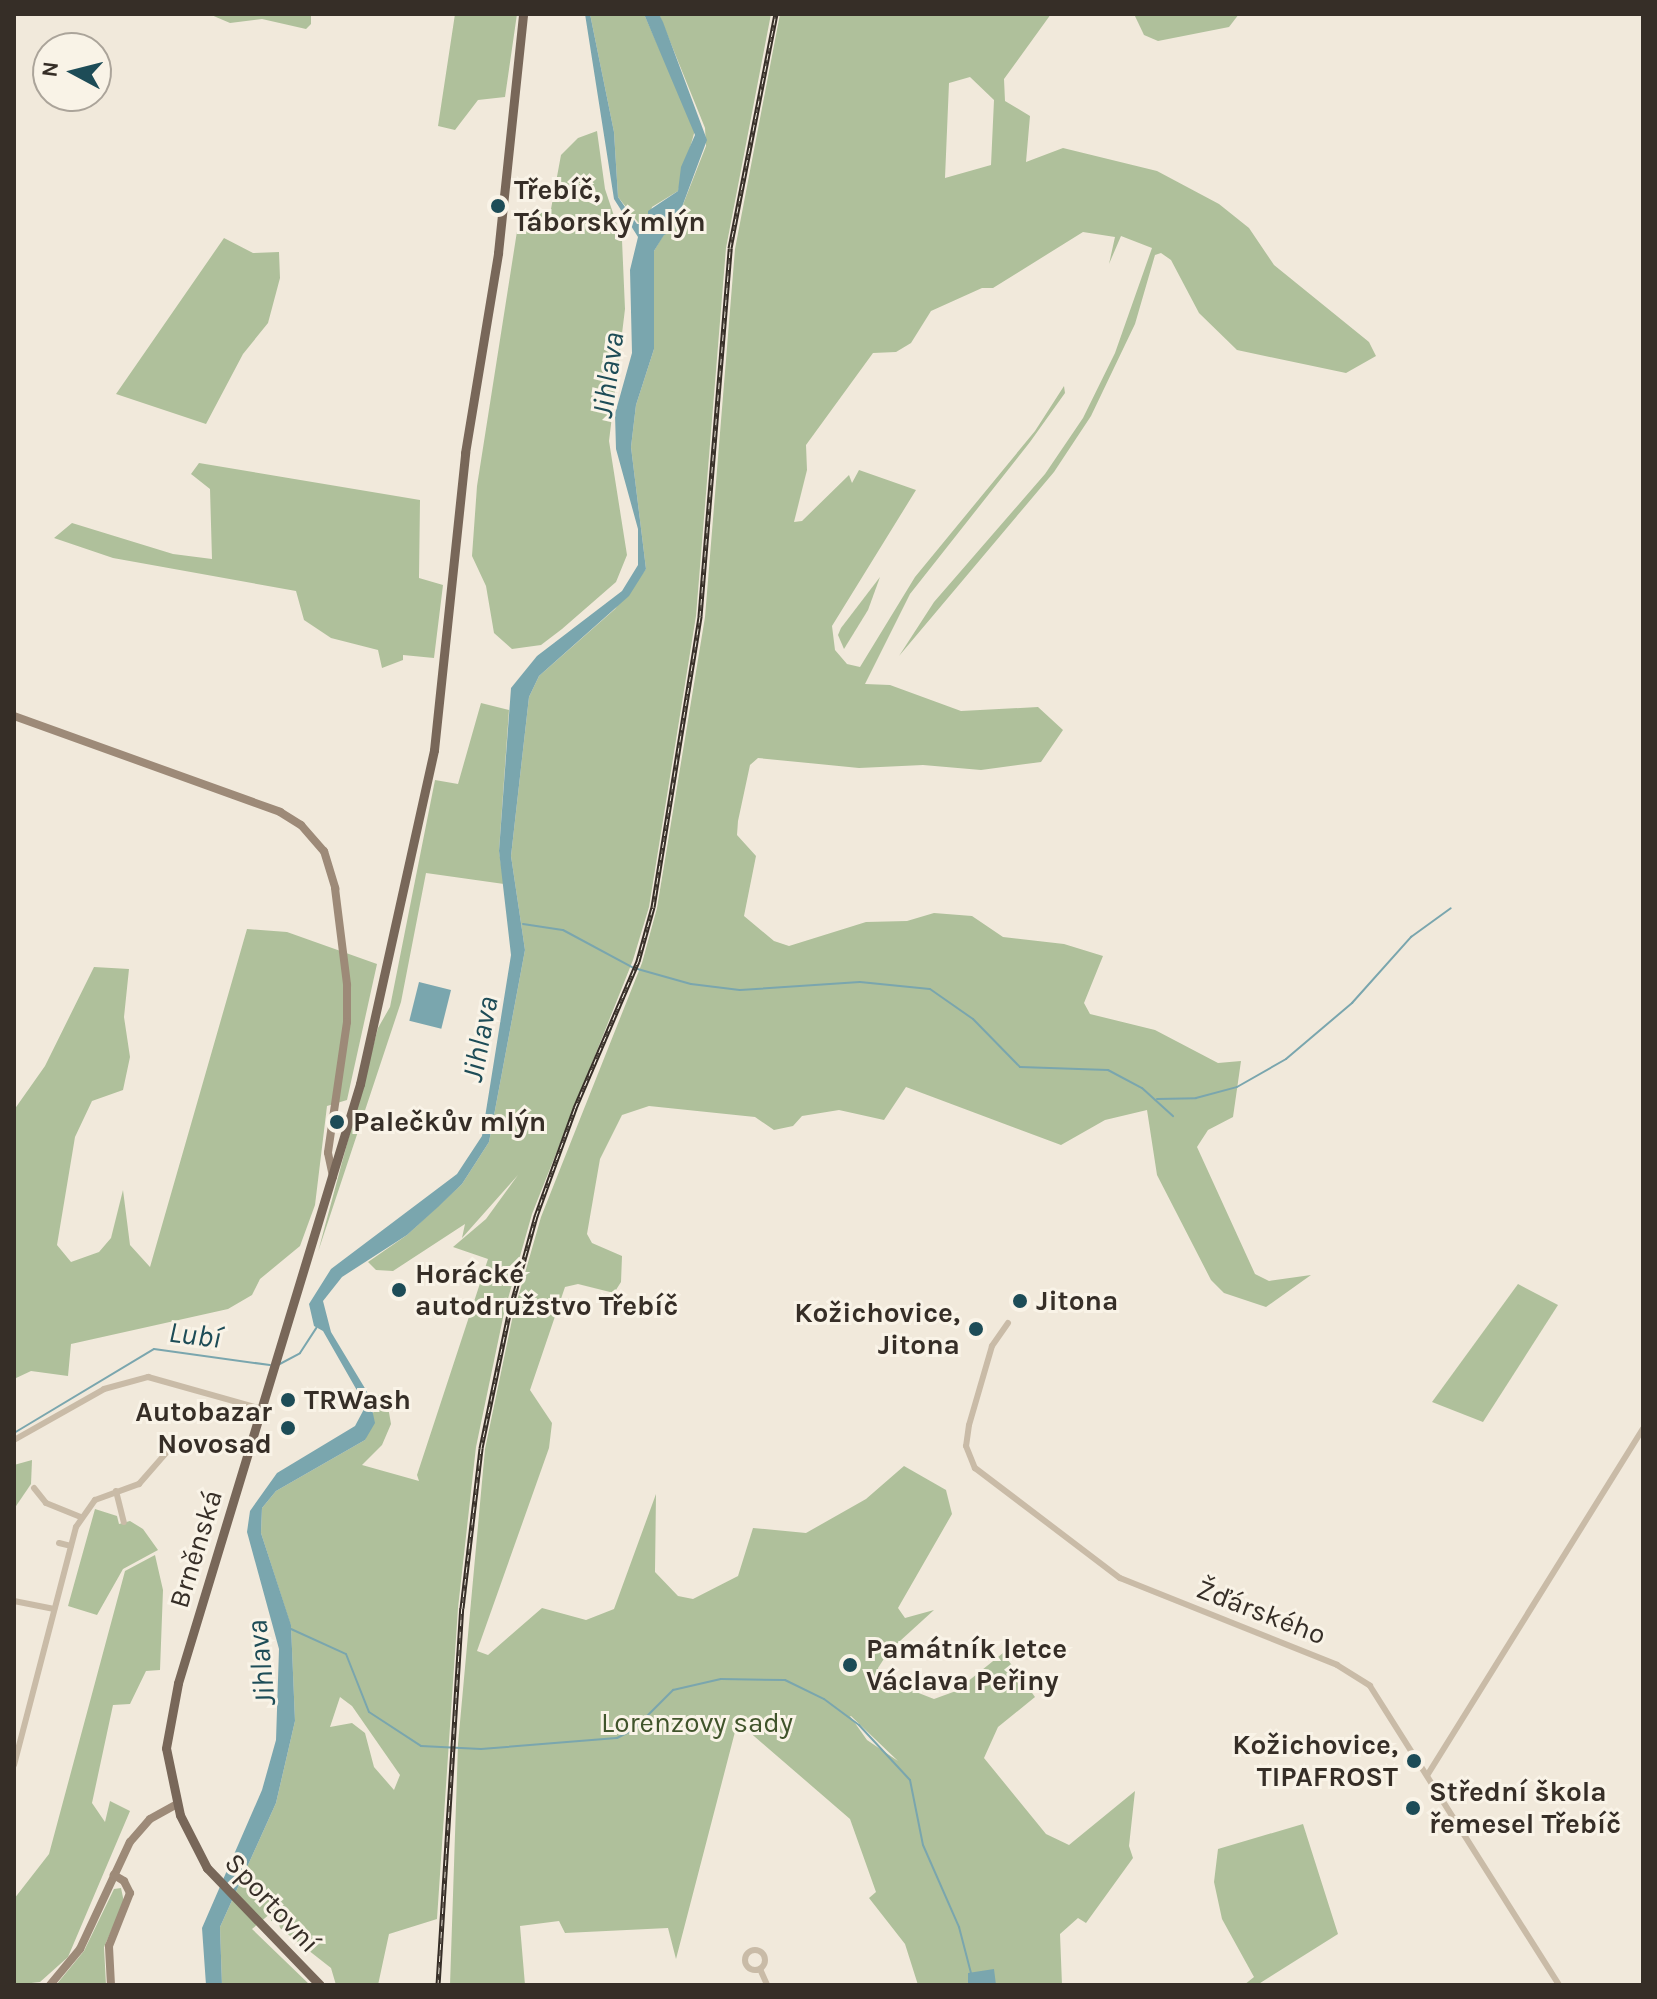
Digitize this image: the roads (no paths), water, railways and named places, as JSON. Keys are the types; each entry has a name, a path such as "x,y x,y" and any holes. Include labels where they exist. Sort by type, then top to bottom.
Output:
{"main road":[{"name":"Brněnská","path":"172,1806 167,1761 171,1717 333,1177 380,999 438,729 465,453 498,253 523,14"},
{"name":"Sportovní","path":"172,1806 207,1868 247,1915 320,1985"}],"street":[{"path":"14,716 280,812 301,825 324,851 335,888 347,985 347,1022 328,1158 333,1177"},
{"name":"Žďárského","path":"1008,1323 992,1346 966,1439 969,1457 983,1477 1084,1547 1120,1578 1360,1678 1378,1695 1559,1985"},
{"path":"14,1440 104,1389 148,1377 262,1409"},
{"path":"1428,1774 1643,1428"},
{"path":"14,1765 81,1517 95,1500 139,1484 162,1462 166,1453"},
{"path":"154,1457 162,1462"},
{"path":"34,1488 46,1503 81,1517"},
{"path":"116,1491 124,1522"},
{"path":"59,1543 71,1546"},
{"path":"14,1601 54,1609"},
{"path":"50,1985 77,1954 135,1836 172,1806"},
{"path":"111,1985 109,1946 130,1893 124,1881 114,1875"},
{"path":"760,1969 767,1985"}],"water":[{"path":"585,14 590,14 614,132 618,197 637,224 648,224 648,211 678,191 681,167 695,135 644,14 659,14 663,22 707,140 673,231 664,235 654,251 654,349 636,405 631,447 646,569 629,596 539,676 529,697 511,856 525,950 489,1142 462,1184 438,1207 407,1235 342,1277 323,1301 331,1332 369,1395 375,1423 365,1440 276,1491 262,1508 261,1533 291,1625 295,1721 276,1803 220,1927 222,1985 206,1985 202,1928 262,1790 276,1740 279,1649 247,1532 250,1511 277,1473 355,1426 363,1411 363,1401 323,1331 314,1326 309,1304 331,1269 457,1174 482,1136 511,955 499,851 511,688 537,656 622,591 638,565 638,529 616,449 615,414 632,353 630,270 638,237 614,199"},
{"path":"419,982 451,990 441,1029 409,1021"},
{"path":"994,1969 996,1985 968,1985 968,1973"}],"waterway":[{"path":"1157,1099 1196,1098 1237,1087 1286,1059 1352,1003 1411,937 1451,908"},
{"path":"523,924 563,930 634,968 691,984 740,990 860,982 930,989 973,1019 1020,1067 1108,1070 1142,1088 1173,1116"},
{"name":"Lubí","path":"276,1366 300,1353 316,1328"},
{"name":"Lubí","path":"14,1433 154,1349 270,1365"},
{"path":"291,1629 346,1654 369,1712 421,1746 481,1749 617,1738 633,1730 673,1690 721,1679 785,1680 824,1699 859,1725 910,1780 923,1845 959,1927 971,1973"}],"railway":[{"path":"438,1985 462,1608 481,1448 509,1314 536,1216 575,1108 638,961 653,907 700,616 730,248 776,14"}],"place":[{"name":"Třebíč, Táborský mlýn","path":"498,206"},
{"name":"Palečkův mlýn","path":"337,1122"},
{"name":"Horácké autodružstvo Třebíč","path":"399,1290"},
{"name":"Jitona","path":"1020,1301"},
{"name":"Kožichovice, Jitona","path":"976,1329"},
{"name":"TRWash","path":"288,1400"},
{"name":"Autobazar Novosad","path":"288,1428"},
{"name":"Památník letce Václava Peřiny","path":"850,1665"},
{"name":"Kožichovice, TIPAFROST","path":"1414,1761"},
{"name":"Střední škola řemesel Třebíč","path":"1413,1808"}],"water label":[{"name":"Jihlava","path":"608,375"},
{"name":"Jihlava","path":"480,1039"},
{"name":"Jihlava","path":"261,1663"}],"park label":[{"name":"Lorenzovy sady","path":"697,1723"}]}
